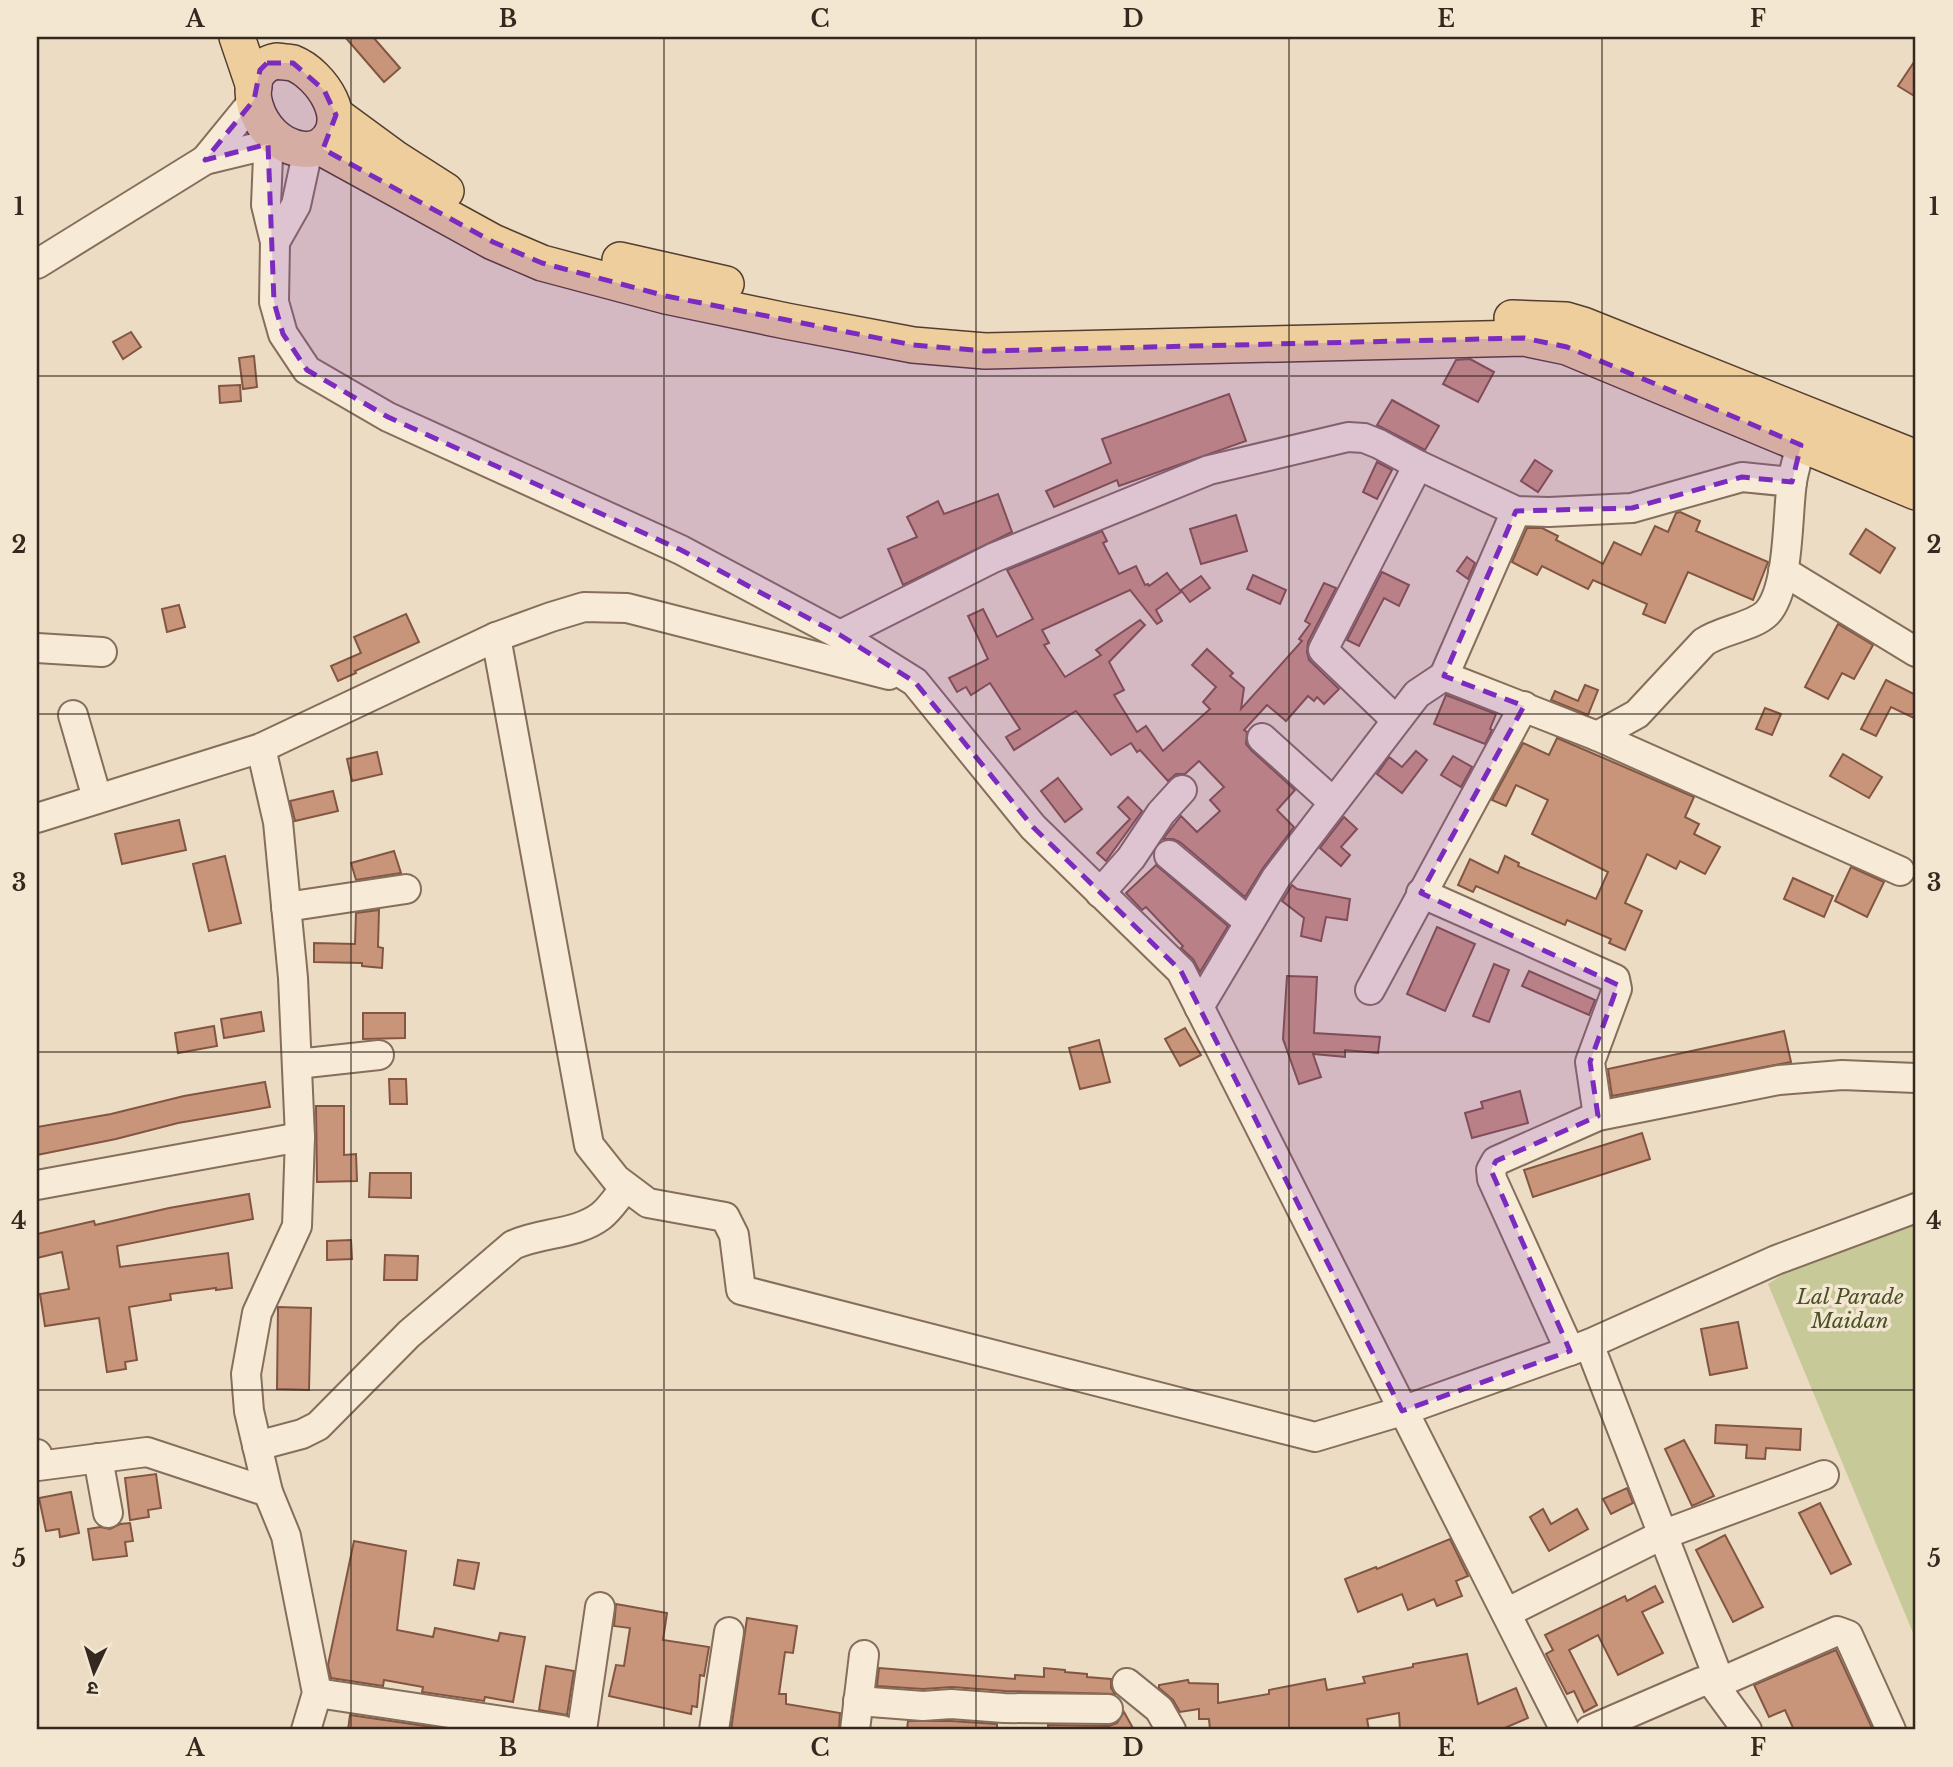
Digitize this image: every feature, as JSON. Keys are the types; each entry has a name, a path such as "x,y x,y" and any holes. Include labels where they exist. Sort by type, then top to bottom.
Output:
{"main road":[{"path":"237,37 254,93 255,110 289,143 493,242 542,262 666,296 913,345 985,351 1524,338 1567,347 1916,492"},
{"path":"254,93 260,70 267,63 277,61 284,50 324,90 336,115 427,180 521,231 616,259 886,321 1026,330 1447,317 1566,320 1618,338 1916,458"},
{"path":"289,143 327,140 334,127 336,115"}],"street":[{"path":"205,160 254,93"},
{"path":"37,264 205,160 289,143"},
{"path":"275,242 296,205 289,143"},
{"path":"289,143 266,205 275,242 274,302 283,334 307,370 388,417 681,550 840,635 915,682 1033,827 1181,971 1565,1730"},
{"path":"840,635 993,558 1209,471 1348,437 1363,438 1380,444 1516,511 1559,512 1632,508 1742,477 1792,482"},
{"path":"1597,736 1637,714 1704,642 1768,612 1783,571 1792,482 1801,445"},
{"path":"1396,720 1324,650 1418,465"},
{"path":"1199,1007 1276,878 1417,694 1444,677 1516,511"},
{"path":"1783,571 1916,652"},
{"path":"37,818 261,748 496,638 584,607 627,608 915,682"},
{"path":"496,638 589,1145 616,1179 648,1203 725,1217 735,1240 741,1290 1315,1437 1402,1411 1580,1347 1776,1260 1916,1208"},
{"path":"37,648 102,652"},
{"path":"1444,677 1597,736 1900,871"},
{"path":"1370,990 1524,706"},
{"path":"73,715 97,799"},
{"path":"1262,738 1334,802"},
{"path":"261,748 278,822 300,1137 297,1226 257,1313 246,1374 249,1411 277,1514 317,1693 306,1730"},
{"path":"1100,893 1131,858 1161,813 1182,790"},
{"path":"1169,855 1249,922"},
{"path":"286,907 405,889"},
{"path":"1421,893 1615,979 1617,989 1590,1062 1598,1116"},
{"path":"297,1064 379,1055"},
{"path":"1747,1730 1717,1683 1662,1535 1580,1347 1492,1179 1491,1170 1496,1161 1598,1116 1779,1080 1842,1075 1916,1078"},
{"path":"37,1185 300,1137"},
{"path":"257,1446 302,1434 318,1426 409,1334 513,1245 526,1239 584,1226 603,1215 626,1187"},
{"path":"37,1454 38,1466 147,1452 277,1514"},
{"path":"98,1458 108,1513"},
{"path":"1506,1613 1662,1535 1825,1475"},
{"path":"582,1730 600,1607"},
{"path":"1590,1730 1701,1682 1717,1683 1837,1631 1848,1635 1891,1730"},
{"path":"714,1730 729,1632"},
{"path":"855,1730 864,1655"},
{"path":"1127,1683 1158,1709 1169,1729"},
{"path":"317,1693 450,1722 562,1730"},
{"path":"858,1701 923,1706 951,1704 1108,1709"}],"highlighted area":[{"path":"267,63 293,63 324,90 336,115 323,149 493,242 542,263 666,296 913,345 985,351 1524,338 1567,347 1801,445 1792,482 1742,477 1632,508 1516,511 1444,676 1524,706 1421,893 1618,985 1590,1062 1598,1116 1496,1161 1491,1170 1570,1351 1402,1411 1181,971 1033,827 915,682 840,635 681,550 388,417 307,370 283,334 274,302 268,144 205,160 254,100 260,70"}],"green space":[{"name":"Lal Parade Maidan","path":"1916,1189 1916,1640 1768,1284"}],"building":[{"path":"345,37 373,37 400,68 384,82"},
{"path":"1916,59 1916,97 1898,86"},
{"path":"131,332 141,347 123,359 113,342"},
{"path":"254,356 257,387 243,389 239,358"},
{"path":"1470,359 1494,372 1478,402 1443,384 1456,360"},
{"path":"240,385 241,401 220,403 219,386"},
{"path":"1229,394 1246,441 1119,486 1117,480 1054,507 1046,491 1111,463 1102,439"},
{"path":"1392,400 1439,426 1425,450 1377,425"},
{"path":"1535,460 1552,471 1538,492 1521,481"},
{"path":"1377,462 1392,470 1377,499 1363,492"},
{"path":"998,494 1012,532 903,585 888,549 917,537 907,517 938,501 944,514"},
{"path":"1680,512 1700,521 1696,531 1768,562 1753,600 1688,572 1665,623 1643,614 1647,604 1593,580 1588,589 1542,566 1537,575 1512,562 1527,528 1542,528 1558,536 1556,540 1603,564 1614,542 1641,555 1655,526 1668,532 1676,513"},
{"path":"1236,515 1247,551 1201,564 1190,529"},
{"path":"1866,529 1895,548 1880,573 1850,554"},
{"path":"1102,531 1107,541 1103,543 1119,574 1136,566 1145,585 1149,586 1167,573 1181,592 1156,610 1162,621 1157,624 1130,590 1042,630 1049,643 1044,645 1065,677 1101,655 1096,650 1140,620 1145,625 1109,662 1124,690 1114,695 1137,732 1146,726 1163,751 1210,709 1203,702 1216,687 1192,665 1207,649 1233,673 1230,676 1244,688 1241,709 1302,641 1299,639 1310,624 1305,621 1324,583 1336,588 1308,642 1307,652 1309,660 1339,689 1324,704 1317,697 1314,701 1308,696 1286,721 1267,705 1244,730 1247,732 1246,744 1251,750 1295,790 1277,810 1294,827 1245,897 1180,842 1163,839 1181,816 1197,832 1220,811 1210,800 1224,787 1199,761 1185,774 1176,774 1168,781 1131,743 1111,755 1076,711 1014,750 1006,737 1020,729 990,683 971,695 966,687 957,692 949,678 988,659 968,616 983,609 997,637 1033,619 1007,570"},
{"path":"1467,557 1475,563 1468,579 1457,571"},
{"path":"1382,572 1409,585 1399,606 1384,598 1359,646 1347,640"},
{"path":"1253,575 1286,590 1280,604 1247,589"},
{"path":"1201,576 1210,588 1190,602 1181,590"},
{"path":"179,605 185,627 167,632 162,609"},
{"path":"406,614 419,642 338,681 331,666 361,653 354,637"},
{"path":"1838,624 1873,645 1854,679 1842,673 1828,699 1805,687"},
{"path":"1886,680 1916,695 1916,719 1891,707 1876,736 1861,729"},
{"path":"1585,685 1598,690 1588,715 1551,700 1555,691 1578,701"},
{"path":"1446,695 1496,714 1485,744 1434,724"},
{"path":"1765,708 1781,714 1772,735 1756,729"},
{"path":"1557,738 1694,797 1685,817 1699,824 1694,834 1720,847 1705,874 1680,861 1676,869 1647,854 1625,903 1642,911 1625,950 1609,943 1611,939 1567,920 1565,925 1476,886 1473,892 1458,885 1470,859 1498,873 1505,856 1519,863 1518,866 1596,899 1608,872 1532,834 1548,800 1516,785 1506,806 1492,800 1523,743 1549,755"},
{"path":"1416,751 1427,760 1402,793 1377,774 1389,757 1402,767"},
{"path":"377,752 382,774 352,781 347,759"},
{"path":"1843,754 1882,777 1869,798 1830,776"},
{"path":"1453,756 1472,767 1461,787 1441,775"},
{"path":"1058,778 1082,809 1065,822 1041,791"},
{"path":"333,791 338,811 295,821 290,801"},
{"path":"1128,797 1142,811 1106,861 1097,853 1130,819 1118,807"},
{"path":"1344,817 1357,829 1341,847 1350,855 1341,866 1320,848"},
{"path":"179,820 186,850 122,864 115,834"},
{"path":"394,851 401,873 356,880 351,863"},
{"path":"225,856 241,923 209,931 193,864"},
{"path":"1156,865 1228,926 1200,972 1193,959 1181,948 1183,946 1146,907 1142,910 1126,893"},
{"path":"1851,867 1884,882 1867,917 1835,901"},
{"path":"1793,878 1833,896 1824,917 1784,899"},
{"path":"1292,885 1297,889 1350,899 1347,920 1326,917 1321,941 1301,936 1304,918 1282,901"},
{"path":"379,910 378,947 383,948 382,968 362,966 362,963 314,962 314,943 355,944 356,913"},
{"path":"1437,927 1475,944 1445,1011 1407,994"},
{"path":"1494,964 1509,970 1489,1022 1473,1016"},
{"path":"1529,971 1595,1000 1589,1015 1522,986"},
{"path":"1287,976 1317,977 1314,1033 1380,1037 1378,1053 1345,1050 1345,1057 1313,1054 1321,1077 1299,1084 1283,1039"},
{"path":"261,1012 264,1031 224,1038 221,1019"},
{"path":"363,1013 405,1013 405,1038 363,1039"},
{"path":"214,1026 217,1046 178,1053 175,1033"},
{"path":"1185,1028 1201,1055 1180,1066 1165,1039"},
{"path":"1784,1031 1791,1062 1612,1096 1608,1069"},
{"path":"1099,1040 1110,1082 1080,1089 1069,1048"},
{"path":"389,1079 406,1079 407,1104 390,1104"},
{"path":"265,1082 270,1107 178,1123 37,1155 37,1127"},
{"path":"1520,1091 1528,1123 1472,1138 1465,1113 1483,1108 1481,1102"},
{"path":"316,1106 344,1106 344,1155 356,1154 357,1181 317,1182"},
{"path":"1642,1133 1650,1159 1533,1197 1524,1170"},
{"path":"370,1173 411,1173 411,1198 369,1197"},
{"path":"249,1194 253,1219 117,1246 120,1267 228,1253 232,1288 170,1294 171,1300 129,1307 137,1360 125,1362 126,1369 107,1372 99,1318 45,1326 40,1294 69,1289 62,1252 37,1258 37,1234 94,1221 95,1225"},
{"path":"351,1240 352,1259 327,1260 327,1241"},
{"path":"385,1255 418,1256 417,1280 384,1280"},
{"path":"278,1307 311,1308 309,1390 277,1389"},
{"path":"1738,1322 1747,1368 1710,1375 1701,1329"},
{"path":"1716,1425 1801,1429 1800,1450 1766,1448 1765,1459 1746,1458 1747,1445 1715,1443"},
{"path":"1684,1440 1714,1496 1692,1506 1665,1449"},
{"path":"156,1474 161,1508 148,1510 149,1517 130,1520 125,1478"},
{"path":"1627,1488 1633,1503 1611,1514 1603,1499"},
{"path":"71,1492 79,1533 60,1537 59,1529 46,1531 39,1498"},
{"path":"1820,1503 1851,1564 1831,1574 1799,1513"},
{"path":"1543,1509 1551,1524 1577,1509 1588,1529 1549,1551 1530,1517"},
{"path":"130,1523 133,1541 125,1542 127,1556 93,1560 88,1529 110,1529"},
{"path":"1725,1535 1763,1607 1733,1622 1696,1550"},
{"path":"1450,1539 1468,1576 1456,1581 1462,1596 1437,1606 1434,1599 1408,1610 1402,1594 1358,1612 1345,1579"},
{"path":"354,1541 406,1551 397,1630 433,1637 435,1628 498,1641 500,1633 525,1637 513,1702 485,1697 484,1701 422,1692 423,1687 384,1680 383,1686 331,1678 328,1665"},
{"path":"458,1560 479,1563 474,1589 454,1585"},
{"path":"1655,1586 1663,1602 1642,1612 1663,1653 1618,1675 1598,1635 1569,1650 1597,1705 1584,1712 1574,1691 1567,1694 1546,1654 1553,1650 1545,1635 1625,1596 1627,1601"},
{"path":"616,1604 667,1613 663,1640 709,1647 704,1676 700,1675 697,1707 692,1706 691,1714 609,1696 616,1665 624,1666 630,1628 614,1626"},
{"path":"747,1618 797,1626 793,1653 785,1652 779,1694 786,1694 786,1704 840,1713 839,1730 731,1730"},
{"path":"1836,1650 1873,1730 1794,1730 1785,1710 1769,1717 1754,1685"},
{"path":"1467,1654 1478,1704 1516,1688 1528,1718 1500,1730 1400,1730 1399,1713 1367,1719 1369,1730 1210,1730 1209,1719 1199,1719 1199,1709 1180,1712 1173,1700 1159,1688 1159,1685 1188,1680 1189,1683 1218,1684 1218,1703 1269,1694 1269,1690 1325,1679 1327,1690 1365,1683 1363,1677"},
{"path":"546,1666 574,1671 567,1715 539,1710"},
{"path":"879,1668 1015,1679 1015,1675 1044,1677 1044,1668 1065,1670 1087,1674 1087,1677 1111,1679 1111,1688 1115,1694 877,1686"},
{"path":"1124,1712 1134,1730 1048,1730 1048,1725 1109,1726 1117,1723"},
{"path":"350,1715 446,1729 446,1730 348,1730"},
{"path":"908,1721 997,1724 997,1730 907,1730"}]}
